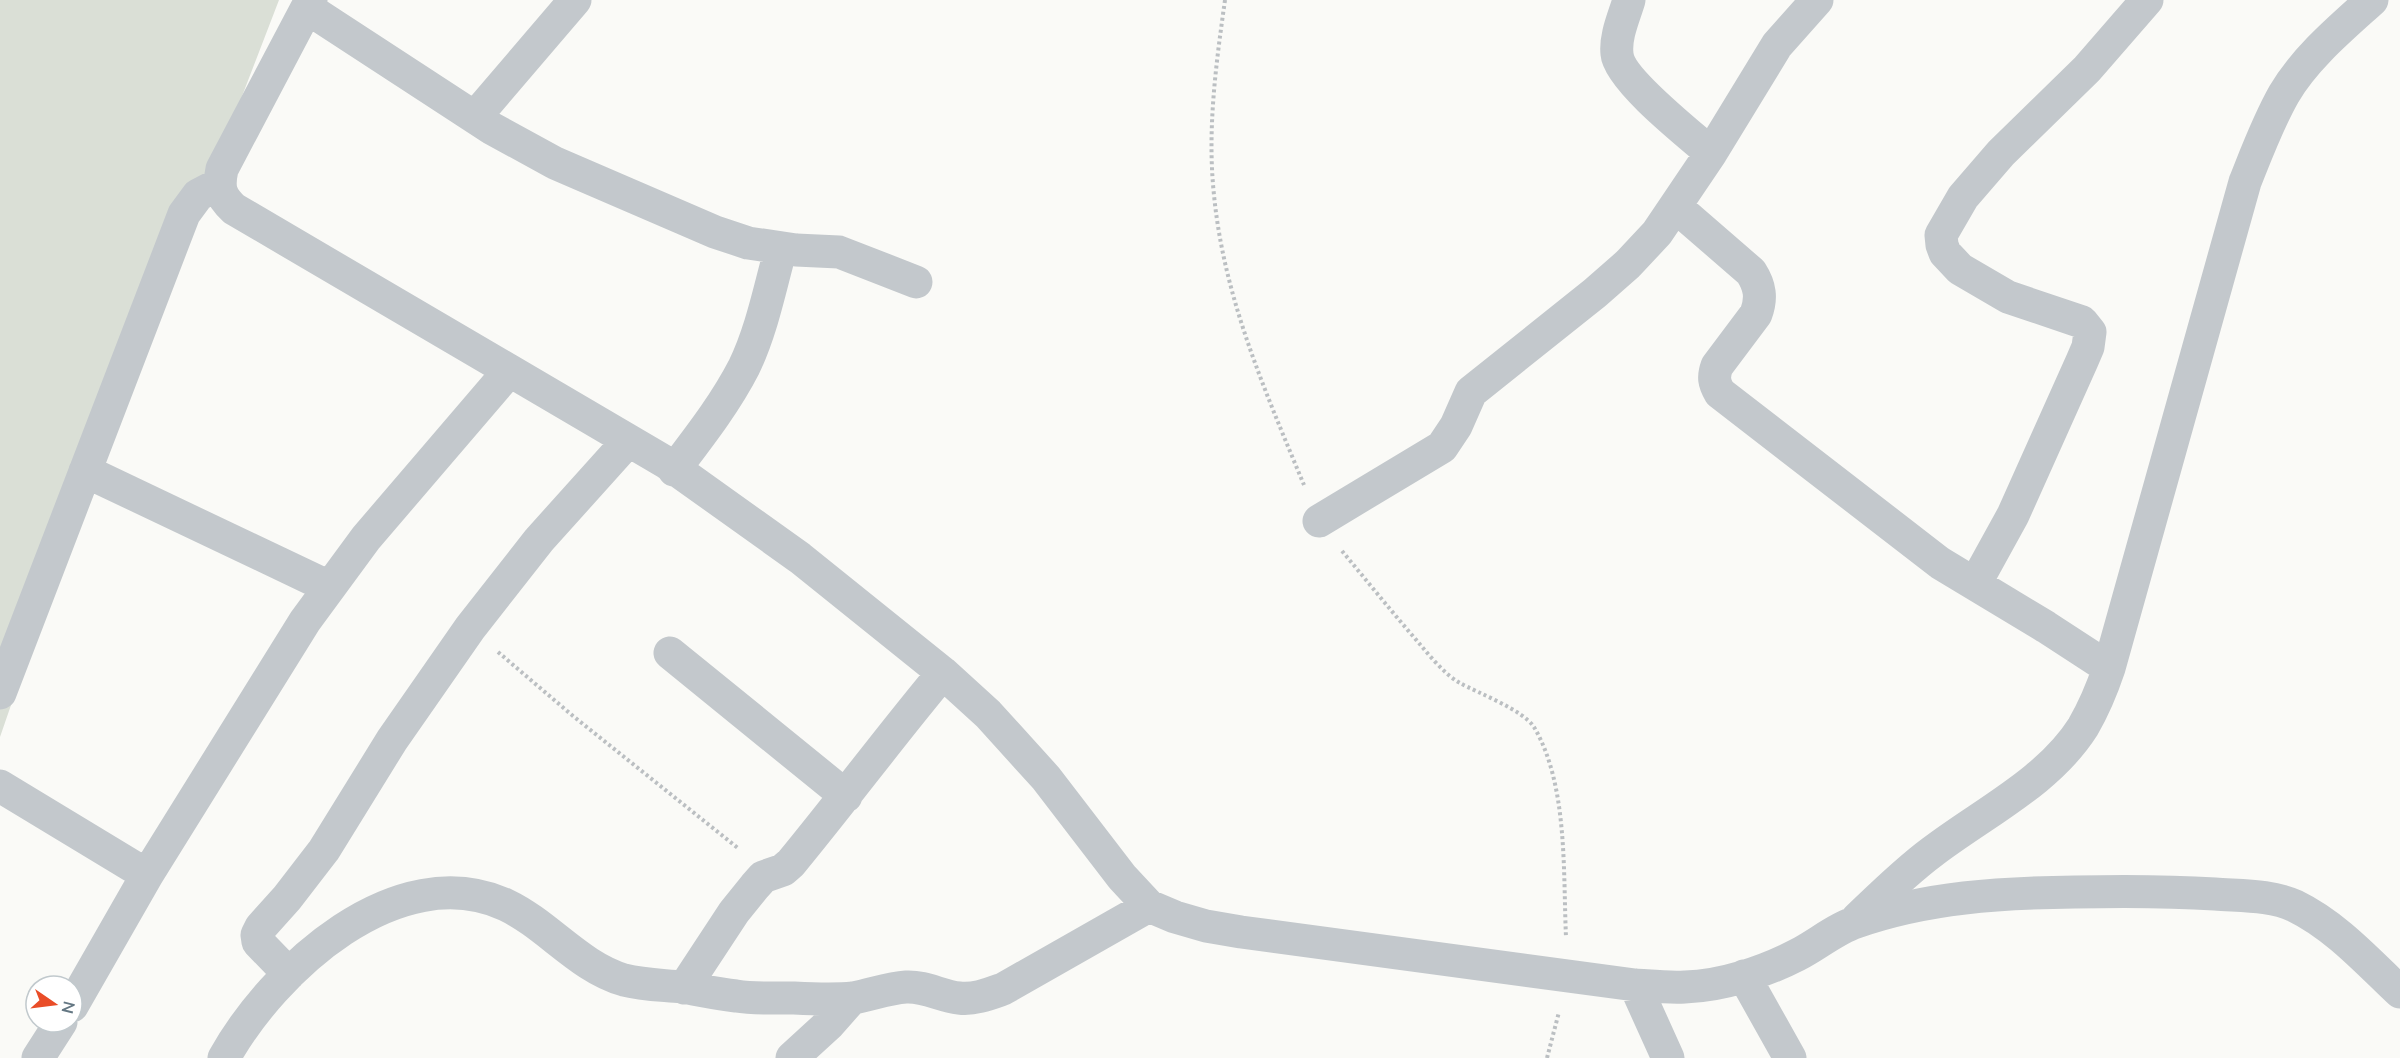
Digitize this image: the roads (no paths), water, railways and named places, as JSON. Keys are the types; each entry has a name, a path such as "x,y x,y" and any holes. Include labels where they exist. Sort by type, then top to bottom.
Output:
{"street":[{"path":"475,117 575,0"},
{"path":"1629,0 1617,44 1619,63 1625,73 1666,115 1711,153"},
{"path":"1319,521 1442,447 1449,438 1471,392 1628,264 1657,233 1676,207 1777,45 1817,0"},
{"path":"1975,584 2020,500 2088,347 2090,332 2082,322 2008,297 1960,269 1945,253 1941,235 1964,197 2001,153 2088,69 2147,0"},
{"path":"916,282 839,252 748,243 677,217 537,154 475,117 309,4 252,108 222,169 219,184 221,195 234,209 628,441 674,470 800,558 943,673 988,714 1046,778 1122,877 1149,906 1196,923 1241,932 1635,986 1686,987 1721,982 1744,976 1796,956 1854,922 1931,852 2030,783 2062,753 2082,728 2100,696 2109,668 2239,205 2262,137 2285,92 2313,56 2372,0"},
{"path":"0,693 184,214 198,195 219,184"},
{"path":"1676,207 1751,272 1758,283 1760,304 1756,314 1717,366 1714,384 1720,393 1940,563 2109,668"},
{"path":"674,470 717,413 745,365 758,331 781,248"},
{"path":"84,985 147,875 305,621 366,538 509,371"},
{"path":"289,974 258,942 257,934 261,927 324,850 393,740 470,628 539,540 628,441"},
{"path":"85,471 329,587"},
{"path":"670,653 846,796"},
{"path":"684,988 734,912 755,886 770,874 783,870 791,862 943,673"},
{"path":"0,786 147,875"},
{"path":"1854,922 1899,909 1960,897 2040,892 2161,890 2264,898 2294,905 2316,919 2352,946 2400,992"},
{"path":"224,1058 260,1006 305,957 327,939 373,913 402,901 457,893 483,897 515,910 548,931 600,970 622,979 756,998 852,998 908,987 957,998 985,996 1003,989 1149,906"},
{"path":"1744,976 1790,1058"},
{"path":"1635,986 1668,1058"},
{"path":"792,1058 829,1024 852,998"},
{"path":"38,1058 53,1034"}]}
